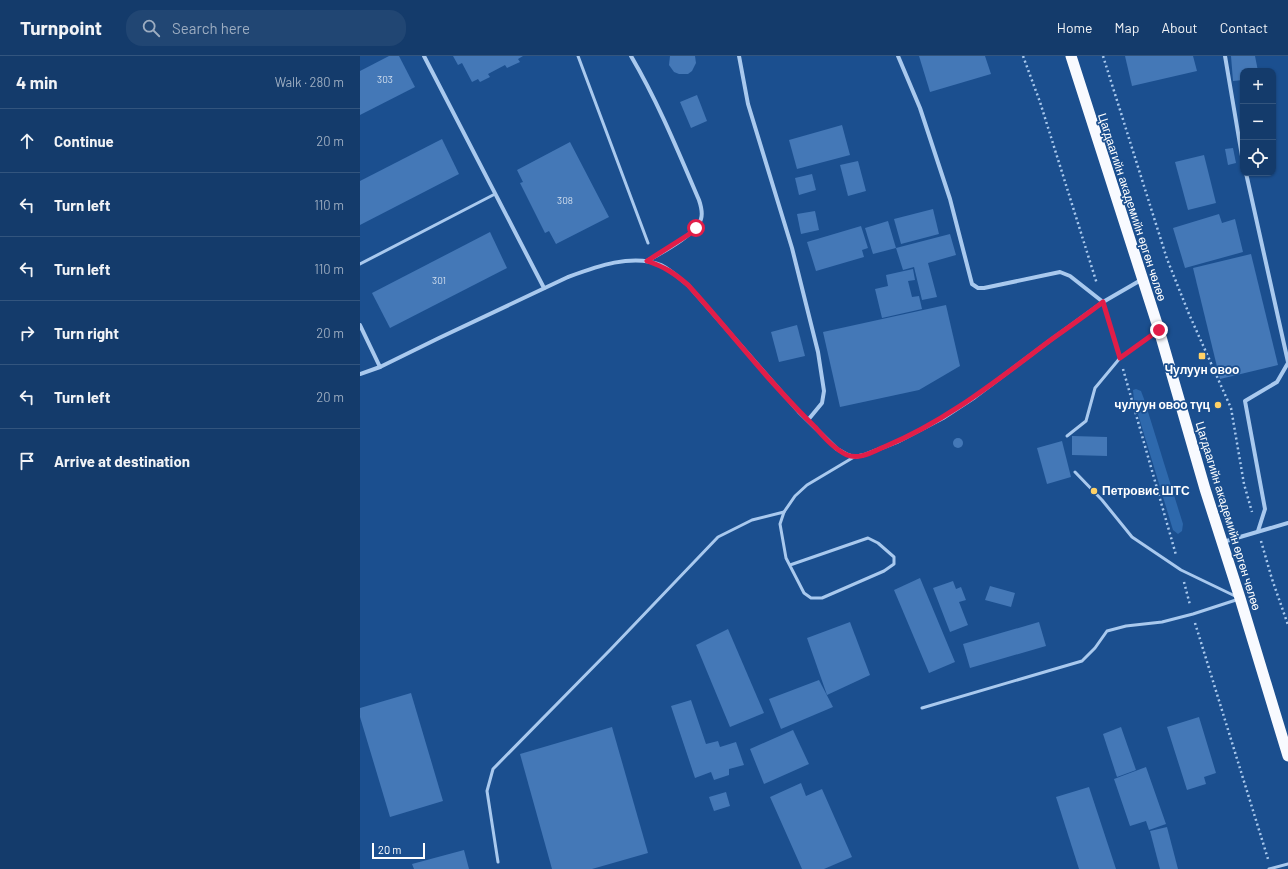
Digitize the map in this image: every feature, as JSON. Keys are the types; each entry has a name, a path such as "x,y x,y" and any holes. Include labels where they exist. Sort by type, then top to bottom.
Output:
{"highway":[{"name":"Цагдаагийн академийн өргөн чөлөө","path":"1071,56 1159,330 1203,482 1288,756"}],"street":[{"path":"424,56 544,288"},
{"path":"631,56 664,118 699,200 701,210 700,223 691,233 647,261"},
{"path":"739,56 748,104 792,248 818,352 824,391 822,403 808,420"},
{"path":"898,56 920,108 950,199 972,284 978,288 984,288 1060,272 1070,276 1103,302"},
{"path":"1224,56 1240,145"},
{"path":"1247,176 1288,363 1277,382 1244,401 1265,509 1258,531"},
{"path":"360,374 380,367 568,277 621,261 647,261 661,265 673,272 688,285 808,420 837,449 854,457 864,455 896,442 943,418 975,397 1103,302 1142,280"},
{"path":"360,325 380,367"},
{"path":"1222,542 1288,523"}],"lane":[{"path":"578,56 648,243"},
{"path":"360,264 495,194"},
{"path":"1067,436 1086,421 1095,388 1120,358 1159,330"},
{"path":"790,564 868,538 878,543 894,557 894,564 884,571 822,598 811,598 804,593 786,558 780,524 784,512 795,496 807,485 854,457"},
{"path":"1075,472 1102,500 1132,537 1181,570 1240,598"},
{"path":"498,862 487,791 493,768 610,650 718,537 752,520 784,512"},
{"path":"922,708 1082,661 1095,648 1107,631 1126,626 1162,622 1193,614 1240,598"},
{"path":"1270,869 1288,864"}],"path":[{"path":"1023,56 1040,102 1103,302 1193,614 1270,869"},
{"path":"1103,56 1167,259 1189,314 1231,408 1244,484 1272,580 1288,624"}],"shaded area":[{"path":"1136,389 1141,391 1144,399 1183,524 1182,531 1178,534 1173,530 1134,401 1133,390"}],"building":[{"path":"389,56 399,56 415,87 360,115 360,71"},
{"path":"453,56 523,56 518,59 520,62 507,68 505,65 488,74 490,77 480,82 478,79 472,82 462,63 458,65"},
{"path":"670,56 695,56 696,63 692,71 688,74 679,74 674,72 669,65"},
{"path":"919,56 985,56 991,74 930,92"},
{"path":"1125,56 1193,56 1197,71 1132,86"},
{"path":"1231,56 1255,56 1257,68 1240,68 1240,80 1233,81"},
{"path":"697,95 707,121 691,128 680,102"},
{"path":"842,125 850,155 797,169 789,140"},
{"path":"442,139 459,174 360,225 360,181"},
{"path":"570,142 609,217 556,244 549,231 545,233 520,183 523,182 517,170"},
{"path":"1233,148 1236,163 1228,165 1225,149"},
{"path":"1204,155 1216,203 1188,210 1175,162"},
{"path":"858,161 866,191 848,196 840,165"},
{"path":"812,174 816,190 799,195 795,178"},
{"path":"933,209 939,234 901,244 894,219"},
{"path":"815,211 819,230 801,234 797,214"},
{"path":"1219,214 1222,223 1235,219 1243,252 1185,268 1173,228"},
{"path":"888,221 896,248 873,254 865,228"},
{"path":"861,226 868,248 862,250 864,257 816,271 807,242"},
{"path":"490,232 507,268 390,328 372,293"},
{"path":"950,234 956,255 928,263 937,297 922,300 914,267 903,270 896,248"},
{"path":"1251,254 1278,365 1220,379 1193,268"},
{"path":"913,269 915,280 908,281 912,297 919,296 922,309 882,318 875,289 888,286 886,275"},
{"path":"946,305 960,366 919,390 840,407 823,332"},
{"path":"797,325 805,356 779,362 771,332"},
{"path":"1072,436 1107,437 1107,456 1072,455"},
{"path":"956,438 960,438 963,443 960,448 956,448 953,445 953,441"},
{"path":"1062,441 1071,477 1047,484 1037,448"},
{"path":"920,578 955,662 929,673 894,590"},
{"path":"953,581 956,589 961,587 966,600 959,602 968,625 950,632 933,588"},
{"path":"990,586 1015,593 1011,607 985,600"},
{"path":"850,622 870,675 827,695 807,638"},
{"path":"1039,622 1046,646 970,668 963,644"},
{"path":"728,629 764,713 730,727 696,645"},
{"path":"819,680 833,707 781,729 769,699"},
{"path":"411,693 443,801 390,817 360,717 360,708"},
{"path":"691,700 706,744 718,741 720,747 736,742 744,765 729,769 729,775 714,780 711,772 695,778 671,706"},
{"path":"1199,717 1216,773 1204,777 1206,784 1187,790 1167,727"},
{"path":"612,727 648,853 592,869 552,869 520,754"},
{"path":"1121,727 1136,770 1117,777 1103,734"},
{"path":"793,730 809,764 764,784 750,749"},
{"path":"1146,767 1166,824 1149,830 1146,821 1130,826 1114,779"},
{"path":"801,783 806,796 822,789 852,857 824,869 802,869 770,797"},
{"path":"1089,787 1116,869 1079,869 1056,797"},
{"path":"726,792 730,806 714,811 709,797"},
{"path":"1167,827 1178,869 1160,869 1150,831"},
{"path":"464,850 469,869 414,869 412,864"}],"place":[{"name":"Чулуун овоо","path":"1202,356"},
{"name":"чулуун овоо түц","path":"1218,405"},
{"name":"Петровис ШТС","path":"1094,491"}],"route":[{"path":"696,228 691,233 647,261 661,265 673,272 688,285 799,412 837,449 854,457 864,455 896,442 943,418 975,397 1103,302 1120,358 1159,330"}]}
